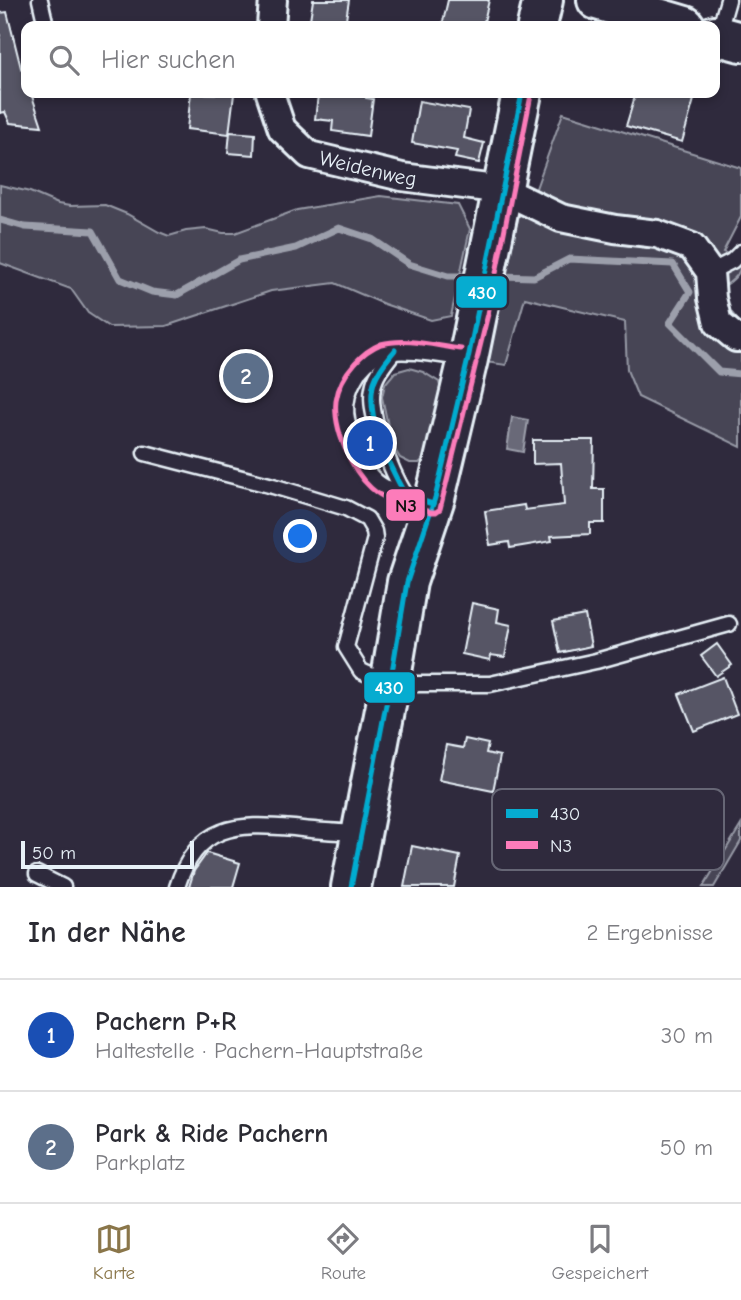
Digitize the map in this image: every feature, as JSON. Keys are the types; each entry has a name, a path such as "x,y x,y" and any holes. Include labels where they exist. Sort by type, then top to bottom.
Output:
{"main road":[{"path":"538,21 543,0"},
{"path":"597,0 667,21"},
{"path":"351,887 390,684 419,500 468,359 521,98"}],"street":[{"path":"271,21 273,0"},
{"name":"Weidenweg","path":"272,98 282,129 309,155 402,177 503,190 561,218 657,234 692,247 710,272"},
{"path":"710,272 718,323 736,338 741,338"}],"lane":[{"path":"40,0 45,21"},
{"path":"720,21 728,0"},
{"path":"710,272 732,261 741,252"},
{"path":"395,350 373,386 372,407 396,480 419,500"},
{"path":"419,500 376,481 362,465 349,432 346,416 345,402 351,384 360,368 372,358 395,350 468,359"},
{"path":"145,453 346,508 367,519 375,538 346,647 361,671 390,684 490,684 596,661 729,624"},
{"path":"177,887 181,873 195,850 204,841 227,829 270,826 361,834"},
{"path":"37,874 63,887"}],"shaded area":[{"path":"563,113 741,168 741,217 723,252 741,259 741,264 738,274 726,285 723,302 741,324 741,447 638,397 627,370 625,322 525,298 506,365 485,362 519,215 566,231 574,216 535,191"},
{"path":"0,185 30,192 58,204 105,205 169,236 206,229 235,233 297,210 381,196 458,205 470,229 451,316 431,320 335,283 271,291 166,326 109,327 88,313 71,289 0,263"},
{"path":"409,368 423,372 439,382 443,398 431,452 419,463 410,463 400,458 392,445 382,397 385,384 395,372"},
{"path":"741,825 741,841 724,870 724,853"},
{"path":"713,870 724,870 714,887 703,887"}],"water":[{"path":"512,417 528,420 523,452 507,449"}],"building":[{"path":"313,0 349,0 346,21 310,21"},
{"path":"448,0 489,0 484,21 443,21"},
{"path":"7,12 21,68 21,98 33,98 42,126 10,123 5,112 0,113 0,13"},
{"path":"190,98 234,98 229,134 187,129"},
{"path":"318,98 373,99 368,136 332,131 333,121 315,119"},
{"path":"634,98 694,98 682,142 626,126"},
{"path":"419,101 469,110 464,138 484,143 479,163 455,158 457,151 412,143"},
{"path":"230,132 255,134 254,155 228,153"},
{"path":"533,440 594,440 593,489 604,489 604,523 590,523 590,534 551,536 552,541 510,548 509,542 490,545 485,511 524,505 525,510 564,505 561,463 533,464"},
{"path":"472,603 499,609 497,622 511,625 505,657 491,655 490,660 462,654"},
{"path":"585,615 591,646 560,653 553,621"},
{"path":"717,644 732,665 716,676 701,656"},
{"path":"723,677 737,714 694,731 679,694"},
{"path":"465,739 488,744 486,753 500,756 492,791 439,780 446,745 463,748"},
{"path":"412,846 460,856 454,887 404,887"},
{"path":"207,853 240,863 233,887 189,887 194,871"}],"waterway":[{"path":"0,220 25,227 93,231 120,279 152,292 177,295 239,260 296,248 339,228 372,239 409,264 448,276 474,276"},
{"path":"497,276 534,277 569,259 673,264 690,292 670,323 719,372 741,374"}],"transit line":[{"name":"430","path":"351,887 407,582 435,498 468,359 521,98"},
{"name":"N3","path":"477,359 530,98"},
{"name":"N3","path":"461,349 411,342 381,344 361,357 346,376 336,401 340,436 357,471 377,493 399,503 431,512 440,509 476,363"},
{"name":"430","path":"395,350 380,369 374,382 372,395 376,425 386,456 406,496 433,504"}],"place":[{"name":"Park & Ride Pachern","path":"246,376"},
{"name":"Pachern P+R","path":"370,443"}]}
